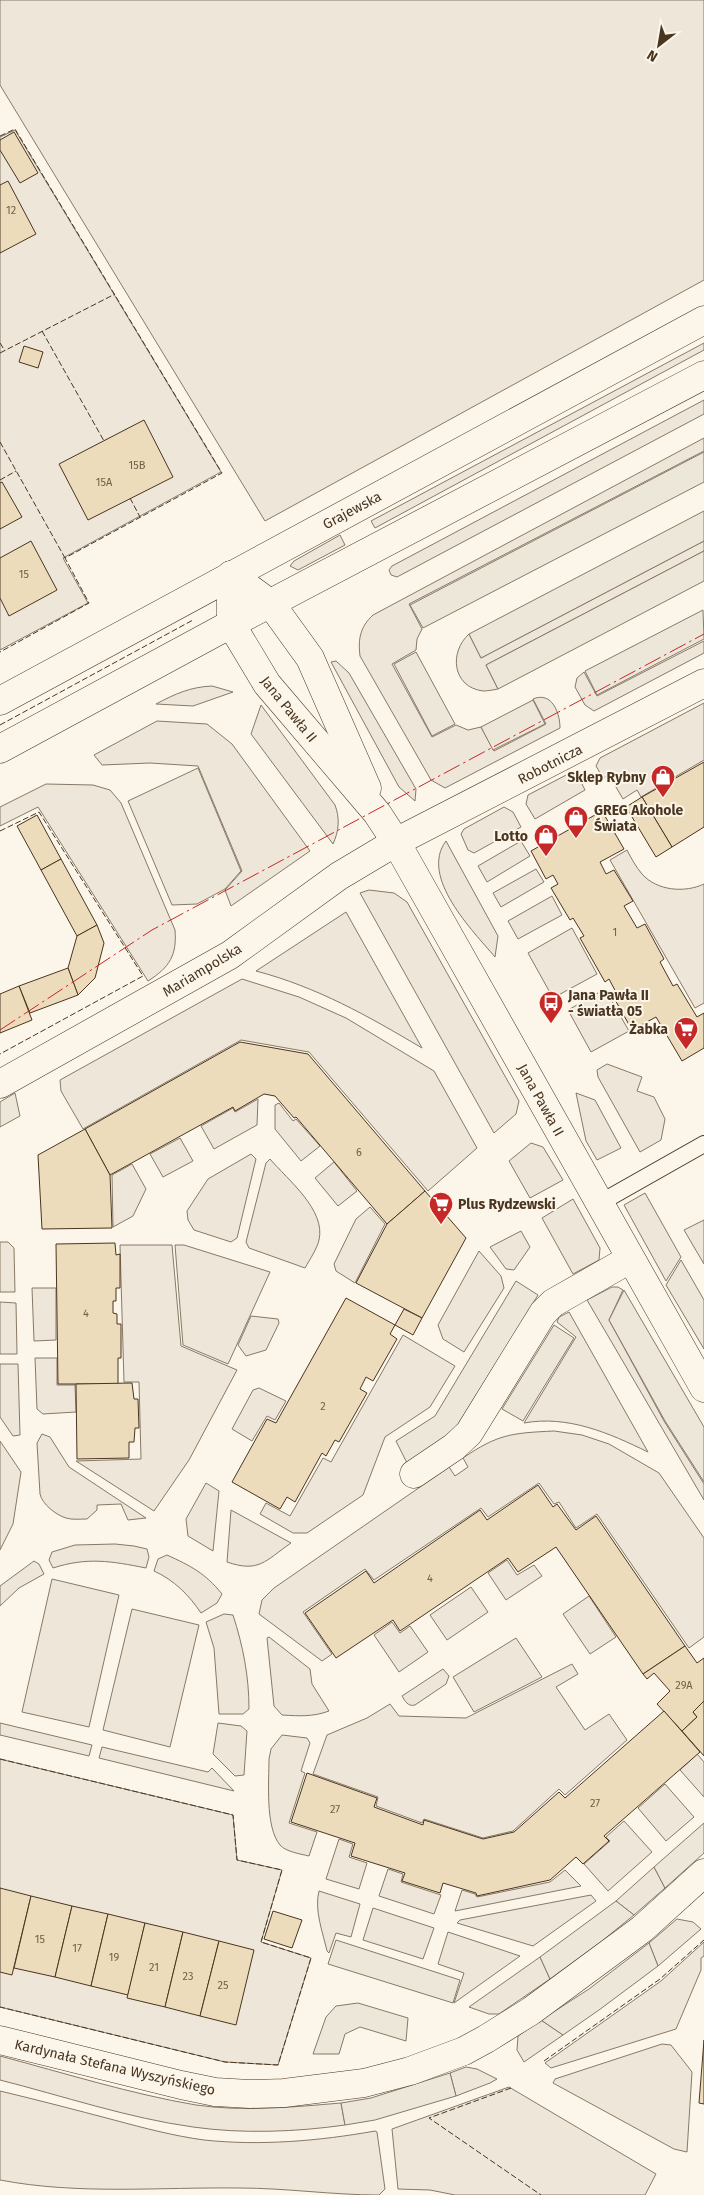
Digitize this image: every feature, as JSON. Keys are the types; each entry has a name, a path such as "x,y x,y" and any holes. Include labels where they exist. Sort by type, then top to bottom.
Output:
{"street":[{"name":"Grajewska","path":"0,701 704,320"},
{"path":"0,749 231,624 704,375"},
{"name":"Jana Pawła II","path":"231,575 271,604 310,658 377,813"},
{"path":"231,575 231,624"},
{"name":"Jana Pawła II","path":"231,624 267,684 377,813 396,842 598,1204 704,1388"},
{"name":"Robotnicza","path":"396,842 704,683"},
{"name":"Mariampolska","path":"0,1084 230,955 339,876 396,842"},
{"path":"414,1474 454,1447 469,1433 543,1314 553,1303 630,1258"},
{"name":"Kardynała Stefana Wyszyńskiego","path":"0,2040 181,2086 215,2092 284,2093 364,2083 410,2071 464,2051 486,2040 546,2000 642,1929 704,1873"}],"lane":[{"path":"598,1204 704,1144"}],"shaded area":[{"path":"0,0 704,0 704,280 265,521 0,85"},
{"path":"15,130 221,472 63,558 88,603 0,650 0,137"},
{"path":"704,343 704,350 375,528 371,521"},
{"path":"704,400 704,414 397,577 391,575 389,570 392,566"},
{"path":"704,438 704,451 409,604 422,629 417,639 416,650 392,664 432,737 456,725 468,730 481,727 494,751 546,724 533,699 540,697 545,698 554,705 560,722 560,728 445,788 431,780 360,656 359,644 365,624 373,615"},
{"path":"704,452 704,482 423,628 410,605"},
{"path":"704,511 704,541 481,658 469,634"},
{"path":"340,535 345,545 298,570 290,566 294,561"},
{"path":"704,541 704,551 486,665 498,689 483,691 473,688 465,683 460,676 456,659 458,650 469,634 481,658"},
{"path":"704,551 704,581 498,689 486,665"},
{"path":"703,610 704,639 597,695 585,671"},
{"path":"704,641 704,653 594,711 585,705 575,687 577,678 584,672 597,696"},
{"path":"416,652 455,724 432,736 394,664"},
{"path":"336,661 349,673 416,789 415,801 399,787 331,662"},
{"path":"212,686 233,692 193,706 156,704 183,692"},
{"path":"533,700 545,724 493,750 481,727"},
{"path":"704,703 704,760 641,797 637,790 623,799 609,775 603,778 596,766 600,758"},
{"path":"261,705 335,805 338,824 333,844 251,734"},
{"path":"157,721 207,724 232,744 310,851 231,906 225,890 242,871 198,766 150,763 102,765 94,755"},
{"path":"198,768 241,871 225,889 197,904 172,905 128,801"},
{"path":"570,773 578,776 585,790 535,819 526,804 528,795"},
{"path":"46,784 93,785 110,790 121,803 175,930 175,947 170,960 162,971 148,981 38,807 0,826 0,807"},
{"path":"504,807 513,812 521,827 474,853 468,850 461,834 464,829"},
{"path":"446,841 498,936 495,957 452,903 444,887 439,871 439,855"},
{"path":"521,841 530,856 487,882 478,866"},
{"path":"627,850 642,874 655,884 672,889 688,889 704,884 704,1003 695,1008 610,860"},
{"path":"536,869 544,882 501,907 493,893"},
{"path":"369,890 394,893 407,902 519,1101 516,1114 494,1133 360,893"},
{"path":"552,896 562,915 518,939 508,921"},
{"path":"346,912 422,1048 362,1014 321,994 256,971"},
{"path":"572,928 597,974 553,998 528,953"},
{"path":"242,979 299,997 346,1018 434,1071 477,1148 428,1191 309,1052 241,1040 83,1129 61,1091 60,1080"},
{"path":"605,989 629,1031 591,1052 568,1010"},
{"path":"607,1064 642,1077 637,1091 654,1097 665,1119 661,1140 640,1152 598,1077 597,1070"},
{"path":"15,1093 20,1116 0,1127 0,1102"},
{"path":"576,1093 595,1100 621,1148 597,1160 586,1141"},
{"path":"258,1099 257,1125 214,1149 201,1126 233,1108 235,1112"},
{"path":"279,1103 293,1121 296,1119 320,1146 301,1161 275,1129 275,1105"},
{"path":"180,1138 193,1161 163,1177 150,1154"},
{"path":"531,1143 543,1147 563,1180 530,1198 509,1161"},
{"path":"251,1154 256,1159 237,1238 231,1242 194,1230 188,1220 187,1211 208,1179"},
{"path":"270,1159 304,1196 317,1218 320,1229 319,1240 305,1268 249,1248 246,1242 266,1163"},
{"path":"334,1162 357,1191 338,1206 315,1178"},
{"path":"132,1164 146,1189 133,1216 113,1227 112,1175"},
{"path":"645,1193 681,1257 666,1281 624,1205"},
{"path":"573,1199 600,1248 599,1260 573,1274 542,1218"},
{"path":"370,1207 385,1224 355,1283 336,1271 334,1264 356,1219"},
{"path":"704,1220 704,1264 684,1230"},
{"path":"521,1231 530,1247 514,1270 506,1269 490,1247"},
{"path":"0,1242 8,1242 14,1248 15,1292 0,1292"},
{"path":"120,1245 172,1245 181,1346 237,1370 189,1460 154,1511 76,1461 141,1459 139,1382 124,1382"},
{"path":"175,1245 184,1245 270,1272 228,1364 183,1345"},
{"path":"479,1251 501,1276 504,1288 464,1352 443,1339 438,1325"},
{"path":"681,1260 704,1300 704,1349 666,1285"},
{"path":"516,1281 538,1295 450,1437 407,1463 396,1441 435,1416"},
{"path":"612,1287 618,1287 623,1290 609,1320 664,1421 704,1484 704,1500 587,1300"},
{"path":"32,1288 56,1288 56,1340 34,1341"},
{"path":"624,1290 704,1427 704,1482 665,1421 609,1320"},
{"path":"0,1302 16,1303 17,1354 0,1354"},
{"path":"569,1312 648,1452 588,1427 556,1421 524,1423 576,1337 557,1322 559,1317"},
{"path":"251,1316 278,1319 279,1323 266,1350 246,1356 238,1345"},
{"path":"554,1325 574,1338 523,1421 502,1409"},
{"path":"403,1335 455,1366 430,1407 385,1437 363,1495 307,1533 293,1533 260,1514 266,1503 290,1516 323,1458 331,1462"},
{"path":"35,1358 57,1358 57,1385 75,1385 76,1412 43,1414 37,1409"},
{"path":"0,1364 18,1364 20,1435 13,1436 0,1417"},
{"path":"259,1388 286,1401 275,1420 267,1416 252,1441 232,1429 253,1390"},
{"path":"554,1431 582,1435 609,1444 659,1473 704,1538 704,1637 689,1648 597,1514 576,1528 559,1502 554,1504 539,1483 488,1517 481,1508 374,1580 365,1569 303,1612 332,1654 322,1661 259,1614 262,1600 274,1588 449,1467 455,1476 468,1467 463,1458 475,1450 506,1436"},
{"path":"42,1434 50,1437 69,1467 146,1518 128,1520 121,1504 97,1505 97,1510 87,1519 66,1518 50,1509 40,1494 37,1443"},
{"path":"0,1441 21,1472 13,1524 0,1550"},
{"path":"206,1483 219,1491 213,1551 188,1536 186,1519"},
{"path":"231,1510 291,1543 268,1560 254,1566 227,1562"},
{"path":"115,1544 147,1549 149,1557 146,1568 121,1563 88,1561 53,1568 49,1560 52,1552 75,1545"},
{"path":"167,1555 190,1567 210,1581 222,1594 217,1603 201,1613 180,1589 154,1571 158,1559"},
{"path":"507,1560 517,1575 534,1565 542,1576 506,1600 488,1573"},
{"path":"34,1561 39,1564 44,1574 19,1588 0,1606 0,1586"},
{"path":"52,1579 119,1595 89,1727 22,1712"},
{"path":"471,1587 488,1612 447,1640 430,1615"},
{"path":"589,1596 616,1637 590,1654 563,1614"},
{"path":"132,1609 199,1625 170,1747 103,1730"},
{"path":"224,1614 233,1615 245,1661 249,1709 243,1714 219,1714 214,1648 206,1622"},
{"path":"392,1622 400,1633 410,1626 428,1652 399,1672 374,1635"},
{"path":"269,1637 310,1669 312,1684 329,1711 312,1715 282,1715 274,1706 267,1638"},
{"path":"516,1638 542,1677 474,1712 453,1677"},
{"path":"572,1664 578,1674 556,1687 585,1730 609,1714 627,1740 565,1795 559,1789 513,1831 483,1838 424,1819 422,1823 376,1806 378,1797 313,1774 327,1735 367,1718 390,1704 399,1716 466,1718"},
{"path":"443,1669 449,1676 446,1684 415,1705 410,1705 406,1702 402,1696"},
{"path":"0,1723 92,1745 89,1756 0,1735"},
{"path":"218,1723 241,1726 247,1731 244,1775 235,1776 213,1754"},
{"path":"282,1735 307,1738 310,1743 301,1771 305,1773 289,1823 317,1832 309,1856 286,1849 280,1845 272,1827 269,1804 269,1759 271,1749"},
{"path":"102,1747 208,1772 212,1768 234,1791 99,1758"},
{"path":"697,1754 704,1762 704,1797 680,1770"},
{"path":"0,1759 233,1815 237,1860 282,1870 261,1942 311,1958 278,2065 225,2062 0,2007"},
{"path":"665,1784 694,1817 666,1841 638,1808"},
{"path":"624,1821 652,1852 608,1891 584,1864 610,1841 606,1837"},
{"path":"704,1823 704,1853 665,1888 654,1867"},
{"path":"339,1839 353,1844 349,1857 367,1863 359,1889 326,1879"},
{"path":"654,1867 665,1888 634,1915 616,1901"},
{"path":"388,1869 403,1874 401,1882 441,1895 434,1914 379,1896"},
{"path":"565,1870 581,1886 455,1911 462,1890 475,1894 477,1897 550,1882"},
{"path":"319,1891 360,1904 351,1937 336,1933 329,1953 318,1914"},
{"path":"591,1895 596,1901 533,1946 457,1923 460,1920"},
{"path":"616,1901 634,1915 550,1979 540,1957"},
{"path":"373,1908 434,1928 423,1959 363,1940"},
{"path":"677,1919 693,1922 701,1929 658,1966 649,1943"},
{"path":"448,1932 520,1956 454,2003 464,1973 438,1964"},
{"path":"336,1940 460,1980 453,2003 328,1964"},
{"path":"704,1942 701,1970 676,2029 551,2068 545,2063 661,1981"},
{"path":"649,1943 658,1966 599,2010 563,2035 541,2020 589,1989"},
{"path":"540,1957 550,1979 499,2014 489,2014 469,2007"},
{"path":"358,2003 408,2018 406,2041 360,2027 345,2034 339,2054 313,2054 326,2017 336,2006"},
{"path":"541,2020 563,2035 524,2062 517,2050 518,2036"},
{"path":"662,2044 671,2045 692,2072 687,2152 674,2149 553,2083 555,2079"},
{"path":"0,2056 122,2089 196,2105 250,2108 341,2103 345,2125 288,2131 231,2131 193,2127 144,2118 0,2080"},
{"path":"466,2067 477,2069 497,2079 456,2096 450,2073"},
{"path":"450,2073 456,2096 375,2120 345,2125 341,2103 371,2098"},
{"path":"509,2087 656,2174 645,2195 455,2195 430,2190 398,2189 392,2129"},
{"path":"0,2091 159,2132 204,2140 246,2143 290,2142 375,2131 377,2132 385,2189 379,2195 257,2188 89,2189 29,2185 0,2180"}],"building":[{"path":"14,132 38,173 20,183 0,150 0,140"},
{"path":"8,181 36,234 0,253 0,185"},
{"path":"24,346 43,352 38,368 19,362"},
{"path":"144,420 173,477 88,520 59,464"},
{"path":"2,482 22,517 0,529 0,483"},
{"path":"31,541 57,590 9,616 0,598 0,558"},
{"path":"704,762 704,827 672,847 642,797"},
{"path":"642,797 672,847 656,857 626,807"},
{"path":"602,811 624,849 600,862 606,874 614,870 633,901 624,906 637,928 645,924 664,959 660,962 673,986 677,984 697,1017 704,1013 704,1048 682,1061 656,1017 632,1030 614,998 618,996 609,979 605,982 580,938 584,936 573,918 570,920 551,888 558,884 553,875 546,879 531,851"},
{"path":"37,815 61,859 41,870 17,826"},
{"path":"61,859 97,925 77,936 41,870"},
{"path":"97,925 104,943 95,978 78,995 68,968 77,936"},
{"path":"68,968 78,995 30,1013 19,986"},
{"path":"19,986 32,1020 0,1033 0,994"},
{"path":"240,1042 308,1054 425,1191 387,1224 296,1117 294,1118 275,1096 264,1094 235,1111 233,1107 110,1175 85,1129"},
{"path":"85,1129 110,1175 112,1228 42,1229 38,1155"},
{"path":"425,1191 466,1238 422,1318 356,1283 387,1224"},
{"path":"115,1243 116,1255 120,1254 120,1288 116,1288 116,1301 113,1301 113,1313 117,1314 117,1324 121,1324 121,1358 118,1358 118,1384 58,1384 56,1244"},
{"path":"346,1298 395,1325 390,1334 397,1339 373,1381 366,1377 360,1389 367,1393 339,1442 335,1440 326,1456 322,1453 295,1502 287,1497 280,1509 232,1482 267,1419 276,1423"},
{"path":"404,1309 422,1318 413,1335 395,1325"},
{"path":"132,1383 134,1399 138,1399 139,1428 135,1428 134,1442 129,1442 129,1458 77,1459 76,1384"},
{"path":"538,1485 553,1507 557,1504 576,1530 596,1516 685,1646 643,1674 556,1547 518,1572 508,1558 400,1631 393,1620 336,1658 305,1613 366,1571 374,1583 480,1510 487,1520"},
{"path":"685,1646 697,1663 704,1658 704,1701 693,1712 697,1717 682,1731 657,1704 670,1691 654,1673 647,1679 643,1674"},
{"path":"704,1701 704,1756 682,1731 697,1717 693,1712"},
{"path":"664,1711 700,1752 604,1836 609,1841 583,1864 576,1857 550,1880 477,1896 476,1893 443,1883 440,1893 402,1881 405,1873 351,1856 355,1843 291,1822 307,1773 377,1798 374,1807 423,1825 424,1820 483,1839 514,1832 559,1792 565,1798"},
{"path":"0,1888 31,1896 12,1975 0,1972"},
{"path":"31,1896 72,1906 55,1977 14,1968"},
{"path":"72,1906 108,1914 91,1986 55,1977"},
{"path":"273,1911 302,1920 292,1948 264,1939"},
{"path":"108,1914 145,1923 128,1995 91,1986"},
{"path":"145,1923 183,1932 165,2007 127,1998"},
{"path":"183,1932 219,1941 200,2016 165,2007"},
{"path":"219,1941 254,1950 236,2025 200,2016"},
{"path":"704,2040 704,2104 699,2103"}],"fence":[{"path":"0,136 15,129 222,473 65,558 89,603 0,652"},
{"path":"0,353 115,294"},
{"path":"42,331 104,441"},
{"path":"0,343 5,351"},
{"path":"0,442 65,558"},
{"path":"0,480 16,471"},
{"path":"130,498 140,517"},
{"path":"0,725 193,620"},
{"path":"0,831 39,812 143,976 0,1054"},
{"path":"0,1759 233,1815 237,1860 282,1870 261,1942 311,1958 278,2065 225,2062 0,2007"},
{"path":"544,2061 660,1979 704,1940"},
{"path":"511,2088 429,2118 541,2195"}],"power":[{"path":"0,1030 152,930 704,634"}],"place":[{"name":"Sklep Rybny","path":"663,798"},
{"name":"GREG Akohole Świata","path":"576,839"},
{"name":"Lotto","path":"546,857"},
{"name":"Jana Pawła II - światła 05","path":"551,1024"},
{"name":"Żabka","path":"686,1050"},
{"name":"Plus Rydzewski","path":"441,1225"}]}
